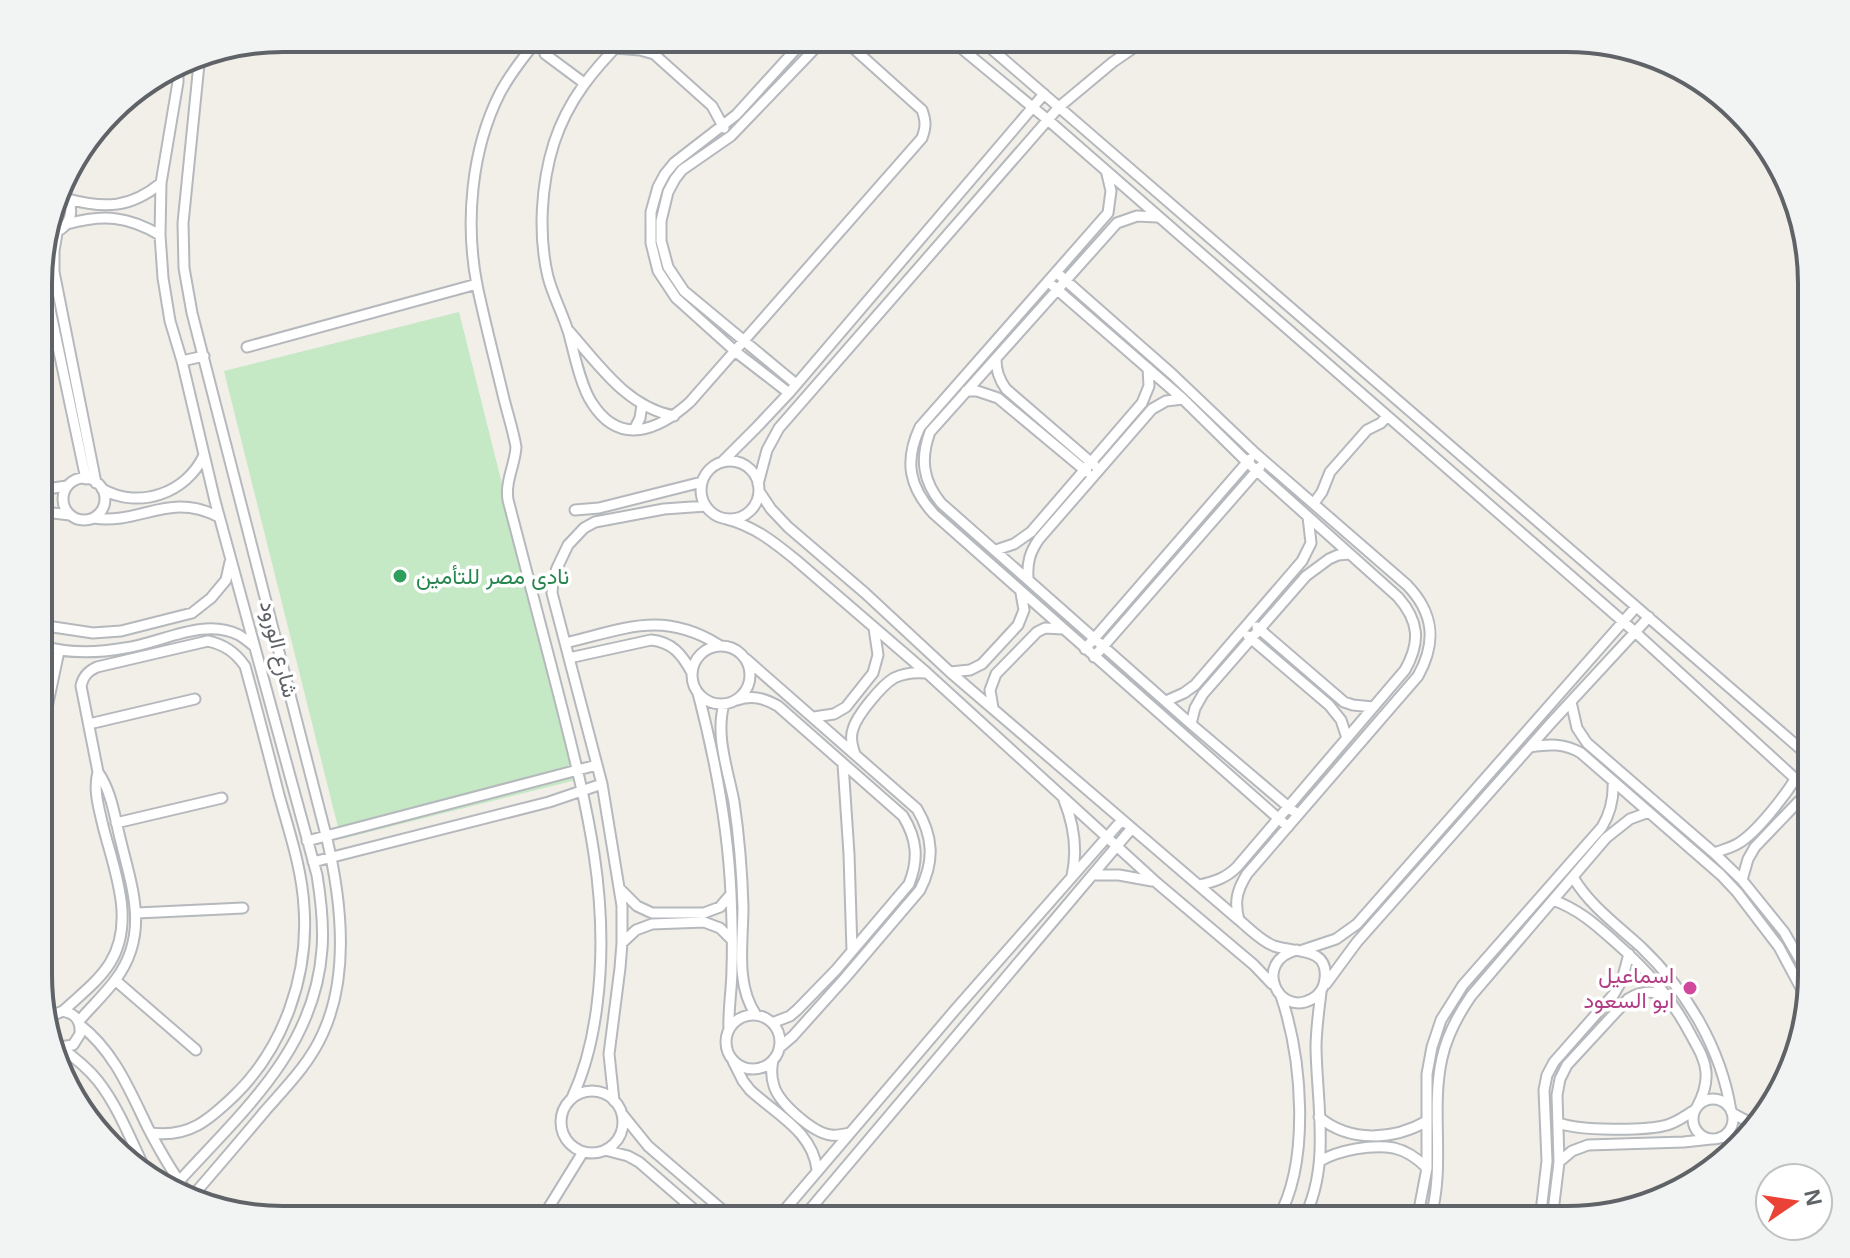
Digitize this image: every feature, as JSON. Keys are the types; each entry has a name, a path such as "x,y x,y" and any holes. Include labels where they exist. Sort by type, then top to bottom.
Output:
{"street":[{"path":"528,52 500,94 480,150 472,225 477,284 516,447 507,484 508,500 583,790 597,867 602,922 599,995 589,1052 582,1076 562,1112 561,1129 569,1143 583,1152 598,1153 617,1140 621,1133 620,1110"},
{"path":"611,52 584,83 564,117 547,174 543,236 547,274 587,395 606,420 634,430 651,428 674,416 690,402 922,138 926,129 922,110 858,52"},
{"path":"647,52 654,54 712,106 731,136"},
{"path":"789,393 736,352 676,298 658,271 651,243 651,212 665,174 674,163 736,115 793,52"},
{"path":"796,384 684,291 668,267 661,241 661,221 665,203 682,170 731,136 812,52"},
{"path":"966,52 1048,120 1635,632 1798,780"},
{"path":"995,52 1798,747"},
{"path":"726,519 742,517 754,506 767,450 779,428 1059,107 1128,52"},
{"path":"545,54 584,83"},
{"name":"شارع الورود","path":"197,1189 311,1055 324,1032 333,1006 339,965 339,906 331,856 192,313 184,268 183,223 199,68"},
{"name":"شارع الورود","path":"178,78 161,183 160,235 170,321 219,517 313,862 322,912 322,949 316,986 305,1022 288,1055 266,1085 179,1181"},
{"path":"1044,94 789,393 722,462 709,469 702,482 701,494 714,515 751,527 774,542 927,673 1157,883 1254,965 1287,1000 1302,1003 1316,997 1357,942 1649,617"},
{"path":"712,106 745,122"},
{"path":"1105,171 1111,191 1108,213 920,427 911,453 913,480 925,504 1021,593 1288,827"},
{"path":"58,232 70,216 68,199 88,205 128,203 146,195 161,183"},
{"path":"1159,218 1137,216 1117,223 930,432 923,456 924,469 927,481 941,503 1298,815"},
{"path":"67,224 106,217 126,220 160,235"},
{"path":"54,253 54,272 95,484"},
{"path":"1056,272 1172,374 1255,453 1407,585 1425,608 1429,621 1428,656 1418,676 1240,885 1236,896 1239,920"},
{"path":"1048,282 1183,399 1256,471 1398,597 1413,619 1416,632 1414,652 1405,670 1229,875 1199,885"},
{"path":"247,347 477,284"},
{"path":"52,318 95,484 105,499 103,508 93,518"},
{"path":"567,329 626,393 658,413 674,416"},
{"path":"182,361 204,356"},
{"path":"996,359 999,380 1006,389 1096,473"},
{"path":"581,375 599,366"},
{"path":"996,550 1014,544 1031,532 1142,403 1149,386 1148,368"},
{"path":"966,391 998,398 1088,466"},
{"path":"1028,578 1032,549 1096,473 1152,409 1166,401 1183,399"},
{"path":"634,430 642,405"},
{"path":"1314,503 1330,472 1367,430 1387,416"},
{"path":"1085,649 1255,453"},
{"path":"52,488 67,486 76,480 132,499 169,492 190,478 204,455"},
{"path":"722,462 735,461 753,472 758,488 771,509 788,527 950,672 1264,941 1315,955 1320,960 1325,973 1316,1043 1320,1161 1308,1206"},
{"path":"1094,657 1265,461"},
{"path":"575,510 599,508 702,482"},
{"path":"67,486 63,501 70,515"},
{"path":"52,513 83,520 114,519 181,506 200,509 219,517"},
{"path":"614,1101 609,1054 622,943 619,888 602,784 552,593 553,580 562,556 576,535 595,522 664,509 706,506"},
{"path":"1166,701 1195,685 1296,569 1311,543 1308,517"},
{"path":"1191,724 1203,694 1313,569 1338,555 1353,556 1366,549"},
{"path":"52,627 93,633 121,631 192,613 211,598 226,580 230,558"},
{"path":"950,672 970,670 982,664 1018,625 1024,610 1021,593"},
{"path":"1283,1206 1292,1184 1298,1153 1298,1086 1290,1023 1273,971 1276,963 1288,952 1336,939 1357,924 1636,607"},
{"path":"1251,621 1344,702 1373,707"},
{"path":"565,643 645,624 661,624 692,631 719,645"},
{"path":"813,717 834,714 846,707 873,673 878,646 874,628"},
{"path":"993,708 990,690 996,674 1037,632 1045,628 1062,629"},
{"path":"52,649 74,652 126,648 197,629 218,629 239,635 254,646"},
{"path":"1242,631 1329,705 1341,720 1347,738"},
{"path":"569,658 651,640 661,641 680,653 692,673"},
{"path":"63,1047 78,1041 80,1023 124,966 132,949 137,913 105,782 98,772 82,679 91,669 208,641 229,648 245,666 297,861 304,903 303,952 298,981 277,1038 242,1087 197,1127 167,1135 151,1133"},
{"path":"772,1023 797,1010 909,884 914,871 915,842 903,816 770,702 754,697 724,704 710,702 698,693 694,687 693,666 700,654 712,646 732,647 813,717 917,809 929,835 931,863 927,877 912,902 779,1048 773,1060 773,1086 782,1101 820,1132 850,1133"},
{"path":"52,684 59,651"},
{"path":"1414,652 1428,656"},
{"path":"737,700 750,682 746,659"},
{"path":"855,754 851,736 853,727 887,683 910,673 927,673"},
{"path":"698,693 721,803 731,894 732,970 729,1030 725,1043 729,1056 750,1090 803,1135 813,1152 817,1170"},
{"path":"89,724 195,699"},
{"path":"1571,702 1577,728 1593,750 1742,880 1784,932 1798,956"},
{"path":"724,704 720,724 735,808 741,876 743,982 749,1005 756,1015 772,1023 778,1035 779,1048"},
{"path":"1530,747 1557,744 1573,749 1721,875 1779,947 1798,982"},
{"path":"843,764 852,951"},
{"path":"307,841 597,765"},
{"path":"55,1014 100,976 119,945 122,908 97,801 95,782 98,772"},
{"path":"1714,853 1748,836 1786,794 1796,778"},
{"path":"1420,1206 1427,1168 1426,1088 1429,1060 1447,1008 1463,985 1602,827 1611,810 1613,781"},
{"path":"313,862 549,802 602,784"},
{"path":"1062,797 1074,838 1071,880"},
{"path":"116,823 222,798"},
{"path":"1742,880 1755,847 1798,802"},
{"path":"1432,1206 1438,1169 1439,1073 1447,1040 1457,1017 1471,996 1613,830 1649,812"},
{"path":"787,1206 1122,820"},
{"path":"813,1206 1132,828"},
{"path":"115,874 128,871"},
{"path":"1093,875 1132,876 1157,883"},
{"path":"1559,1162 1572,1151 1588,1145 1716,1138 1731,1127 1732,1112 1719,1060 1681,993 1655,961 1582,891 1573,877"},
{"path":"619,888 637,906 652,913 704,913 720,907 731,894"},
{"path":"1553,900 1584,914 1647,971 1668,996 1705,1063 1704,1091 1693,1116 1695,1128 1705,1137 1729,1139"},
{"path":"137,913 243,908"},
{"path":"622,943 636,930 652,924 713,924 732,940"},
{"path":"1542,1206 1547,1161 1544,1090 1547,1075 1554,1062 1614,994 1622,980 1629,954"},
{"path":"115,980 196,1050"},
{"path":"1554,1206 1559,1162 1558,1087 1567,1065 1628,999 1648,992 1668,996"},
{"path":"55,1012 75,1016 117,1066 171,1177"},
{"path":"729,1030 737,1020 756,1015"},
{"path":"65,1052 97,1080 111,1100 138,1154"},
{"path":"733,1061 746,1069 753,1069 773,1060"},
{"path":"572,1098 593,1091 614,1101 648,1146 718,1206"},
{"path":"1559,1123 1580,1129 1655,1127 1673,1123 1712,1099 1723,1102 1732,1112 1747,1120"},
{"path":"1319,1117 1337,1129 1357,1135 1397,1134 1427,1121"},
{"path":"1320,1161 1348,1150 1386,1147 1409,1154 1427,1168"},
{"path":"605,1150 639,1162 690,1206"},
{"path":"550,1206 583,1152"}],"green space":[{"name":"نادى مصر للتأمين","path":"459,312 576,780 341,839 224,371"}],"place":[{"name":"نادى مصر للتأمين","path":"400,576"},
{"name":"اسماعيل ابو السعود","path":"1690,988"}]}
